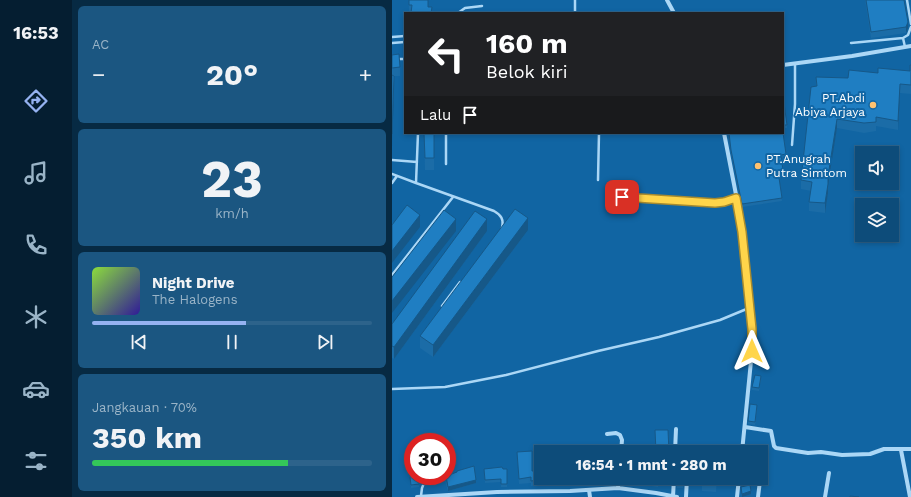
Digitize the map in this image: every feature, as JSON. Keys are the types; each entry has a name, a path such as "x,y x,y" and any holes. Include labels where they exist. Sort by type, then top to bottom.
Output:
{"street":[{"path":"667,0 673,12"},
{"path":"784,65 852,56 911,46"},
{"path":"724,134 742,232 752,329 752,351 743,445"},
{"path":"745,427 770,431 774,446 776,448 808,453 821,452 842,455 868,455 882,449 911,449"},
{"path":"675,445 676,429"},
{"path":"607,434 616,433 620,435 622,445"},
{"path":"902,450 910,497"},
{"path":"825,497 829,473"},
{"path":"673,496 674,485"},
{"path":"686,497 687,485"},
{"path":"737,497 738,485"},
{"path":"758,497 760,485"},
{"path":"417,497 497,492 618,488 649,495 677,497"},
{"path":"589,490 590,497"},
{"path":"497,492 497,497"}],"lane":[{"path":"575,0 575,12"},
{"path":"907,0 911,24"},
{"path":"459,12 461,9 482,6"},
{"path":"851,42 903,38 908,35 911,27"},
{"path":"392,37 404,36"},
{"path":"903,38 905,47"},
{"path":"392,47 392,43 404,42"},
{"path":"392,59 404,59"},
{"path":"792,145 795,104 795,63"},
{"path":"416,183 418,134"},
{"path":"446,134 446,164"},
{"path":"598,180 599,134"},
{"path":"392,160 418,162"},
{"path":"392,174 453,197 488,208 500,214 503,223 500,232"},
{"path":"392,183 397,176"},
{"path":"392,275 453,197"},
{"path":"622,197 715,203 736,198"},
{"path":"442,306 465,276"},
{"path":"392,389 440,388 506,375 659,337 720,320 749,308"},
{"path":"421,497 423,485"}],"building":[{"path":"409,0 428,0 428,7 432,7 431,12 411,12 412,5 409,5"},
{"path":"866,0 904,0 908,22 906,27 871,32"},
{"path":"399,54 400,67 392,68 392,55"},
{"path":"910,65 911,85 900,84 898,121 876,117 876,122 864,123 837,119 825,203 809,202 812,182 801,180 811,87 817,86 816,77 848,78 849,70 878,73 878,68 910,71"},
{"path":"392,75 394,76 392,134"},
{"path":"784,103 787,125 784,125"},
{"path":"424,134 434,134 434,158 425,158"},
{"name":"PT.Anugrah Putra Simtom","path":"729,134 783,134 786,154 781,155 783,171 778,171 782,198 742,204"},
{"path":"407,205 420,215 392,251 392,225"},
{"path":"515,209 528,218 433,345 420,336"},
{"path":"444,210 456,219 392,301 392,277"},
{"path":"475,211 487,219 394,347 392,346 392,324"},
{"path":"755,375 761,376 759,388 752,387"},
{"path":"750,404 757,405 755,422 748,421"},
{"path":"655,430 668,430 669,445 656,445"},
{"path":"532,451 532,471 534,471 534,481 531,481 531,477 519,479 517,452"},
{"path":"474,466 476,480 456,485 457,471"},
{"path":"502,467 503,469 507,469 507,484 501,484 501,479 485,480 484,469"},
{"path":"750,485 751,491 742,494 741,487"}],"place":[{"name":"PT.Abdi Abiya Arjaya","path":"873,105"},
{"name":"PT.Anugrah Putra Simtom","path":"758,166"}],"route":[{"path":"622,197 715,203 736,198 742,232 752,329 752,351"}]}
